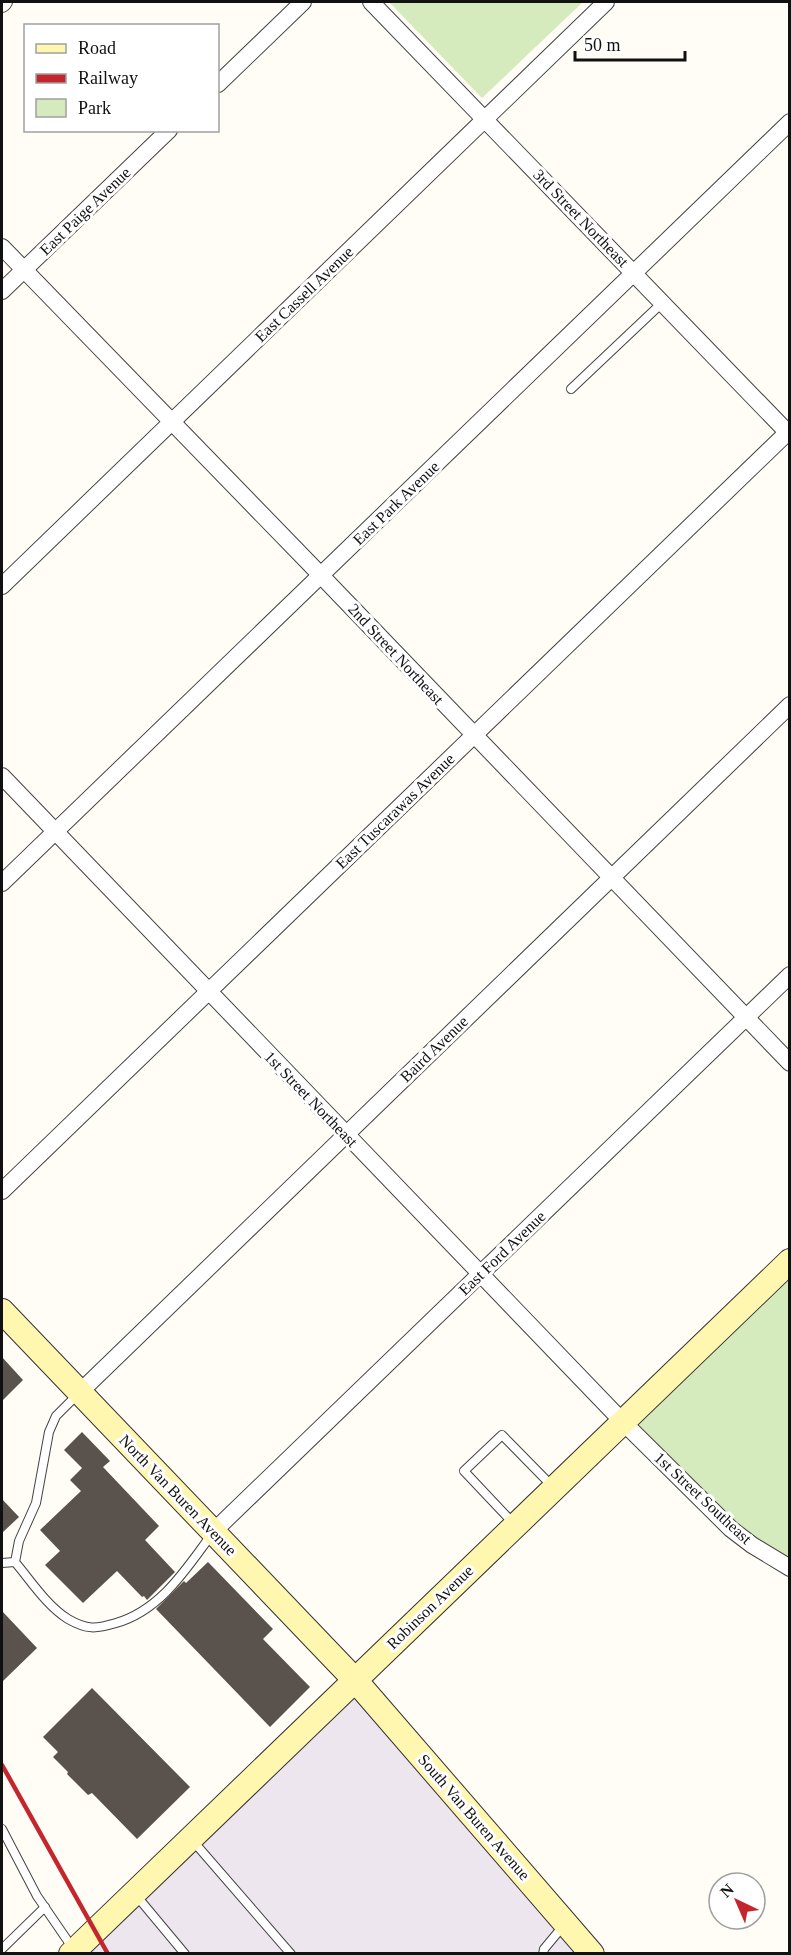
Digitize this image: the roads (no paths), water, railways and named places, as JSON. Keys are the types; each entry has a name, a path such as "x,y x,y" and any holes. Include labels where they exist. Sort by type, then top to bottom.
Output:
{"main road":[{"name":"Robinson Avenue","path":"72,1952 789,1261"},
{"name":"North Van Buren Avenue","path":"2,1312 355,1680"},
{"name":"South Van Buren Avenue","path":"355,1680 592,1953"}],"street":[{"path":"219,83 303,2"},
{"name":"3rd Street Northeast","path":"371,2 789,432"},
{"name":"East Cassell Avenue","path":"2,586 606,2"},
{"name":"East Park Avenue","path":"2,883 789,122"},
{"name":"East Paige Avenue","path":"2,291 167,132"},
{"name":"2nd Street Northeast","path":"2,247 321,575 789,1063"},
{"name":"East Tuscarawas Avenue","path":"2,1191 789,432"},
{"name":"Baird Avenue","path":"79,1393 789,705"},
{"name":"1st Street Northeast","path":"2,776 622,1421"},
{"name":"East Ford Avenue","path":"214,1531 789,975"},
{"name":"1st Street Southeast","path":"622,1421 731,1529 789,1568"}],"lane":[{"path":"571,389 663,302"},
{"path":"15,1562 19,1541 36,1503 49,1432 56,1416 79,1393"},
{"path":"515,1525 464,1471 502,1435 554,1488"},
{"path":"15,1562 54,1608 67,1618 97,1629 129,1620 161,1598 180,1578 214,1531"},
{"path":"2,1563 15,1562"},
{"path":"2,1829 72,1952"},
{"path":"191,1838 291,1953"},
{"path":"134,1893 185,1953"},
{"path":"2,1949 45,1907"},
{"path":"543,1953 566,1923"}],"railway":[{"path":"2,1765 108,1954"}]}
